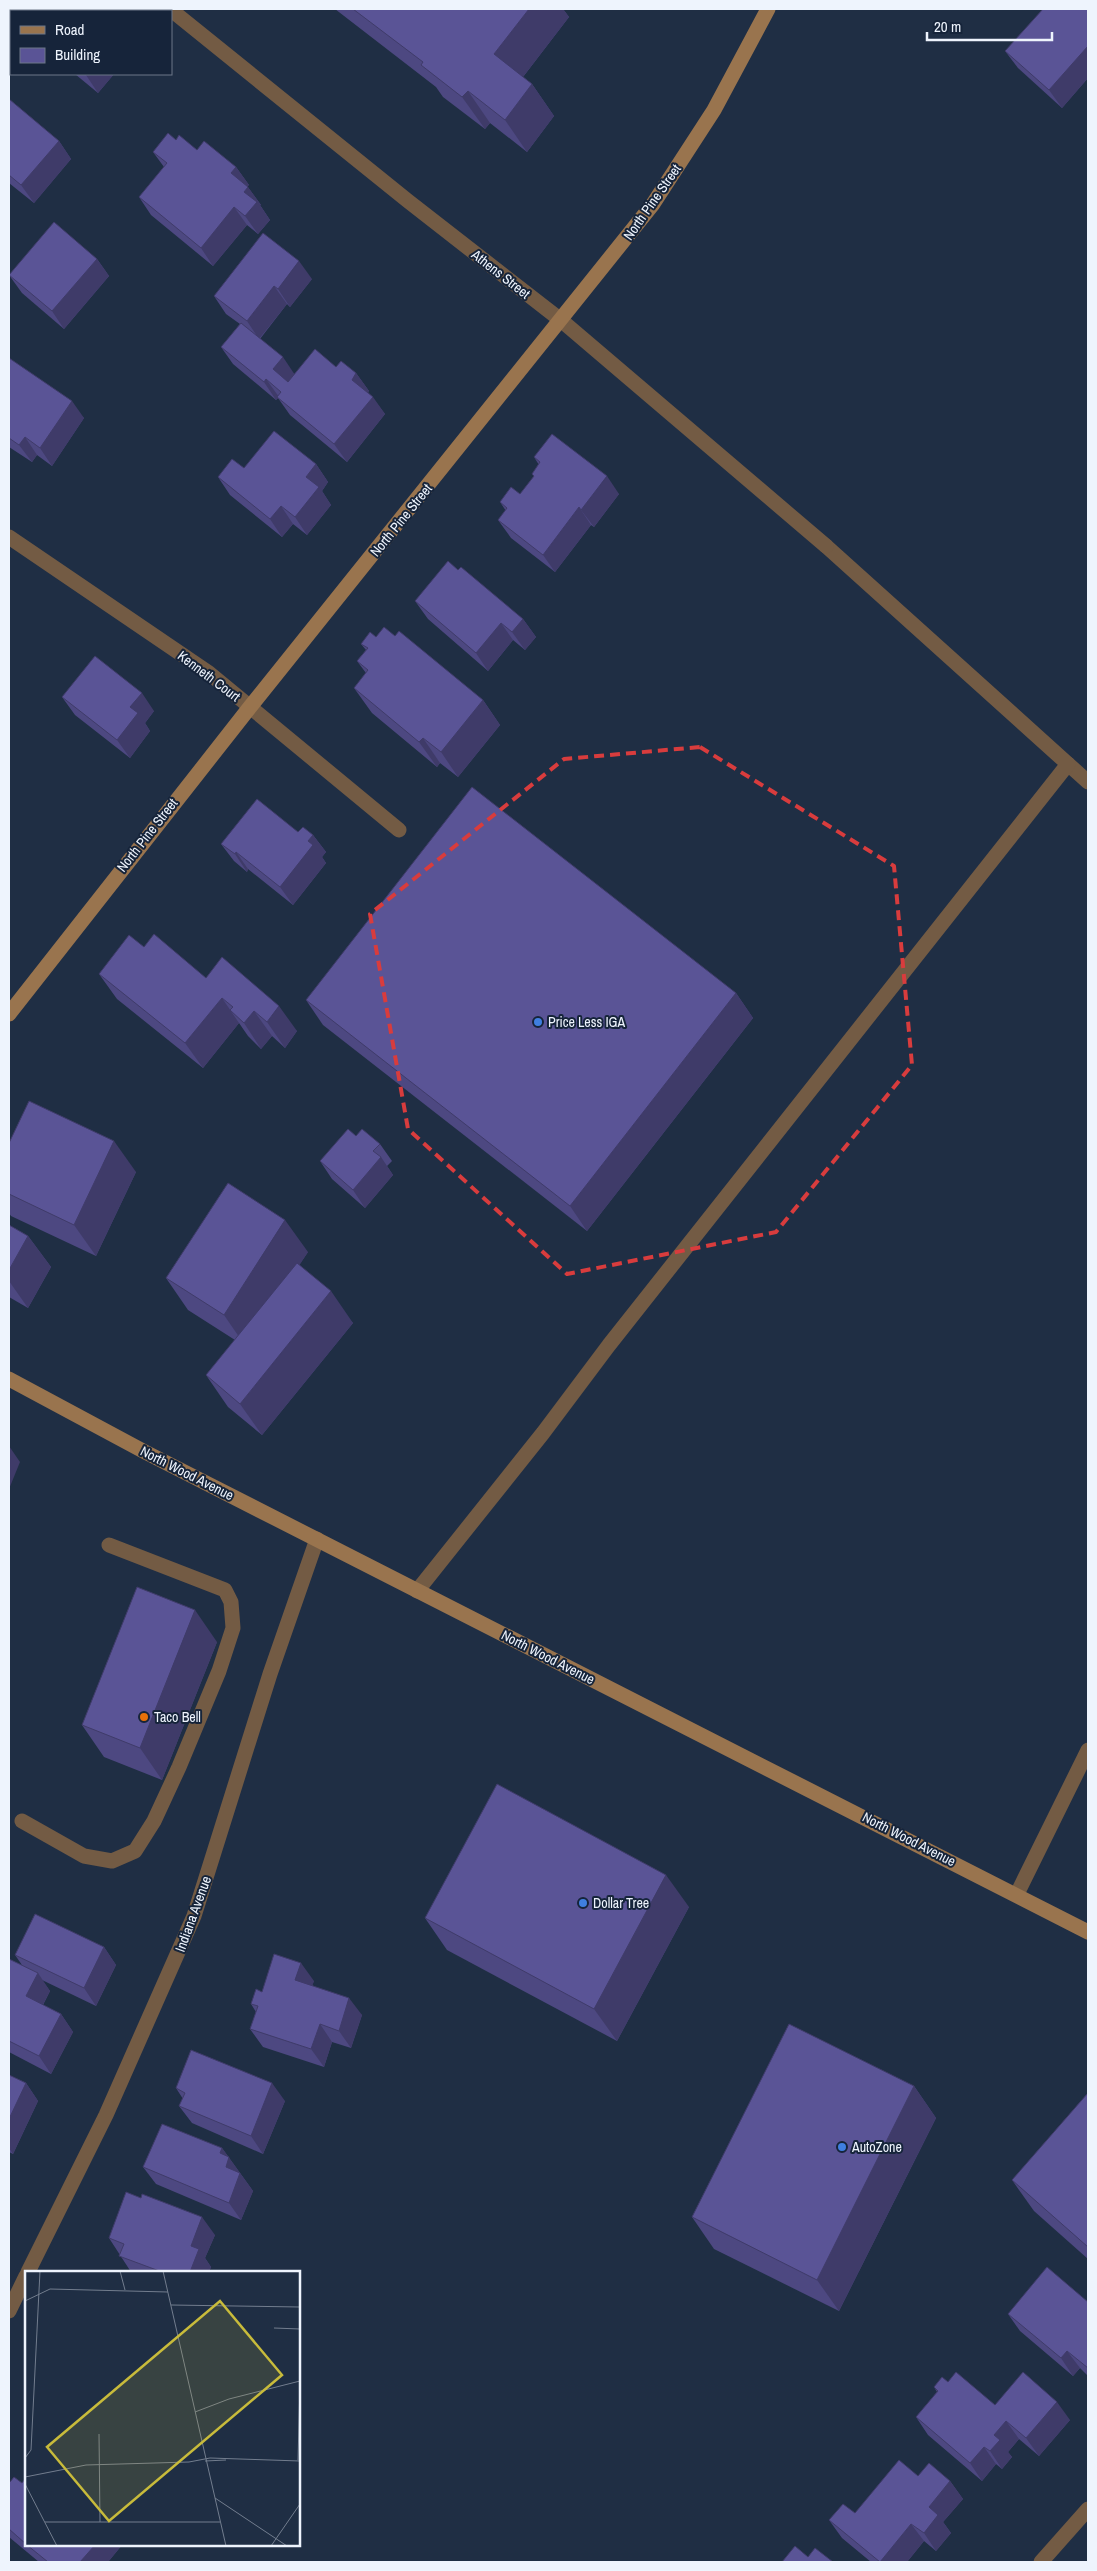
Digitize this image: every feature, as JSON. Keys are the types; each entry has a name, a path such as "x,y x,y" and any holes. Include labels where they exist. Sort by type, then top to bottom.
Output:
{"main road":[{"name":"North Pine Street","path":"9,1014 250,707 562,321 653,204 714,110 768,9"},
{"name":"North Wood Avenue","path":"9,1379 145,1452 1018,1894 1088,1932"}],"street":[{"name":"Athens Street","path":"172,11 408,201 562,321 826,546 1088,782"},
{"name":"Kenneth Court","path":"9,537 209,673 399,830"},
{"path":"417,1590 544,1433 609,1346 1068,764"},
{"name":"Indiana Avenue","path":"28,2271 106,2115 194,1916 270,1674 317,1539"},
{"path":"22,1821 84,1856 112,1861 135,1851 154,1821 179,1767 233,1628 232,1602 225,1590 109,1545"},
{"path":"1018,1894 1088,1750"},
{"path":"9,2311 25,2278"},
{"path":"1041,2562 1088,2509"}],"highlighted area":[{"path":"700,747 894,866 912,1065 776,1232 567,1274 408,1129 370,914 564,759"}],"building":[{"path":"79,9 80,10 41,10"},
{"path":"353,9 529,9 494,54 532,84 505,120 468,91 462,97 421,65 423,62"},
{"path":"1043,9 1088,9 1088,46 1049,90 1005,51"},
{"path":"9,99 59,141 21,185 9,175"},
{"path":"168,133 176,140 179,135 197,150 204,141 236,167 231,173 248,187 244,192 257,202 245,216 234,207 201,248 139,197 167,163 153,152"},
{"path":"54,222 97,259 52,311 9,275"},
{"path":"263,233 299,261 278,289 274,286 247,321 214,296"},
{"path":"241,323 283,357 273,369 288,382 315,349 336,367 341,361 356,373 352,380 373,397 334,444 277,397 281,392 266,379 264,382 221,347"},
{"path":"9,358 72,401 40,448 25,437 19,445 9,438"},
{"path":"274,431 316,464 306,477 319,487 295,517 281,506 270,519 218,477 232,459 244,468"},
{"path":"552,434 607,476 581,510 579,507 543,555 498,520 507,508 500,502 511,487 520,494 534,476 532,474 540,462 534,457"},
{"path":"448,561 458,570 461,567 523,619 512,632 501,623 476,653 415,601"},
{"path":"384,627 395,636 399,631 483,700 441,752 423,738 419,742 354,688 368,670 357,661 368,648 361,644 370,632 376,637"},
{"path":"95,656 142,693 130,707 138,713 117,740 62,697"},
{"name":"Price Less IGA","path":"472,787 736,993 570,1206 306,1000"},
{"path":"257,799 298,832 303,827 313,835 308,841 313,845 280,887 236,852 235,854 221,844"},
{"path":"154,934 206,978 222,957 279,1006 267,1022 254,1011 244,1023 230,1010 233,1007 222,998 185,1043 99,974 129,935 144,947"},
{"path":"29,1101 114,1141 74,1225 9,1194 9,1143"},
{"path":"348,1129 356,1136 362,1129 380,1144 373,1151 381,1157 353,1190 320,1161"},
{"path":"228,1183 285,1220 224,1315 166,1278"},
{"path":"9,1225 28,1236 9,1270"},
{"path":"297,1263 331,1291 240,1404 206,1375"},
{"path":"137,1587 195,1610 140,1748 82,1725"},
{"path":"497,1784 666,1875 594,2009 425,1918"},
{"path":"35,1914 104,1947 84,1988 15,1955"},
{"path":"274,1954 301,1963 295,1980 349,1998 339,2031 320,2024 311,2049 250,2029 258,2006 251,2004 256,1989 262,1992"},
{"path":"9,1959 38,1973 26,1996 61,2014 39,2056 9,2041"},
{"path":"789,2024 914,2086 817,2280 692,2217"},
{"path":"191,2050 272,2083 251,2136 179,2106 185,2093 176,2088"},
{"path":"9,2075 26,2083 9,2119"},
{"path":"1088,2093 1088,2247 1012,2180"},
{"path":"162,2124 222,2148 220,2153 229,2157 226,2167 240,2173 229,2203 143,2167"},
{"path":"126,2192 141,2198 142,2194 202,2217 191,2246 199,2249 190,2271 159,2271 119,2256 124,2244 109,2238"},
{"path":"1047,2267 1088,2302 1088,2368 1067,2351 1061,2358 1008,2314"},
{"path":"956,2372 995,2405 1023,2372 1057,2402 1026,2438 1006,2421 994,2435 1000,2440 990,2451 984,2447 970,2463 916,2417 938,2391 934,2387 942,2377 948,2382"},
{"path":"899,2460 918,2476 929,2463 950,2481 929,2507 938,2515 924,2533 911,2524 880,2562 829,2520 843,2504 855,2513"},
{"path":"14,2477 22,2483 25,2479 25,2543 9,2529 10,2482"},
{"path":"28,2546 94,2546 80,2562 48,2562"},
{"path":"795,2546 808,2557 815,2548 833,2562 782,2562"}],"place":[{"name":"Price Less IGA","path":"538,1022"},
{"name":"Taco Bell","path":"144,1717"},
{"name":"Dollar Tree","path":"583,1903"},
{"name":"AutoZone","path":"842,2147"}]}
